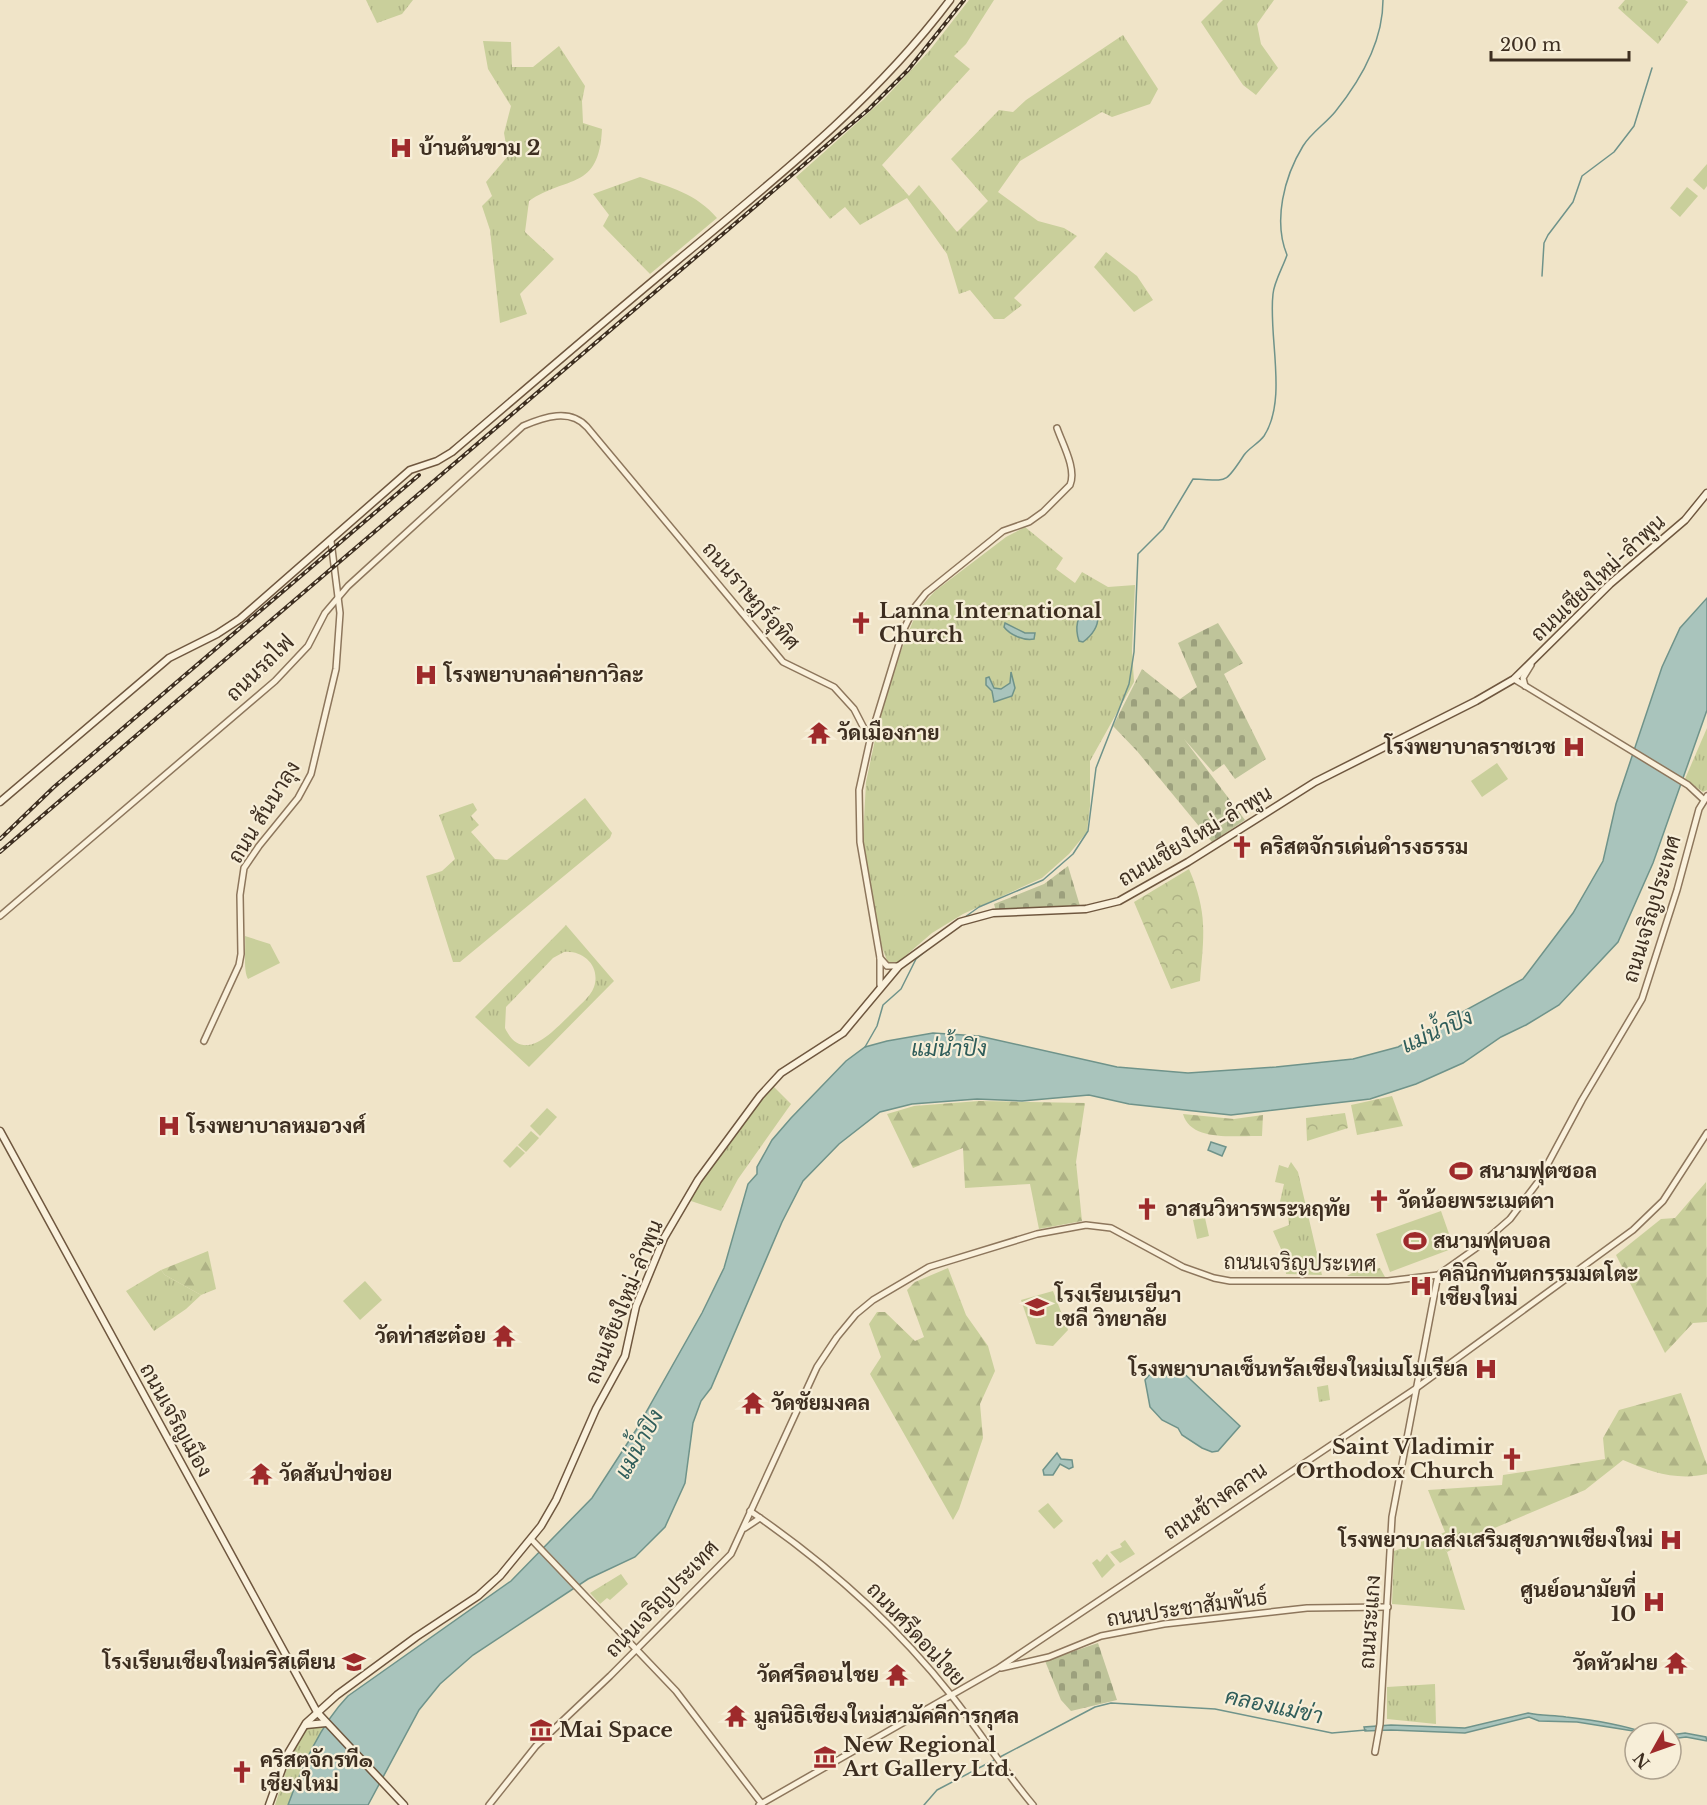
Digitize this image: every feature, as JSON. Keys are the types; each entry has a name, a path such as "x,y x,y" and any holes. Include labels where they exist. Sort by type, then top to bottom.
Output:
{"main road":[{"path":"0,802 162,664 240,619 410,470 437,461 452,452 746,204 885,78 921,39 950,0"},
{"name":"ถนนเชียงใหม่-ลำพูน","path":"269,1805 287,1755 301,1728 317,1712 416,1637 478,1596 533,1541 556,1500 597,1409 620,1368 636,1306 657,1256 698,1180 772,1082 789,1067 843,1033 899,966 960,922 971,918 993,914 1086,909 1119,901 1315,782 1514,679 1610,584 1685,520 1707,493"},
{"name":"ถนนเจริญเมือง","path":"0,1131 317,1712 404,1805"},
{"path":"301,1728 310,1723 326,1723"}],"street":[{"name":"ถนนราษฎร์อุทิศ","path":"523,426 542,418 561,416 581,420 783,662 834,687 854,709 870,740"},
{"name":"ถนนรถไฟ","path":"0,916 275,681 308,646 339,596 523,426"},
{"path":"880,986 880,958 860,842 859,790 870,740 903,631 914,608 926,593 1003,531 1029,522 1043,512 1072,481 1068,459 1057,428"},
{"name":"ถนน สันนาลุง","path":"204,1041 242,954 240,896 244,868 298,798 315,760 338,659 339,596 331,541"},
{"path":"1526,687 1523,678 1532,663"},
{"path":"1514,679 1705,797"},
{"path":"1505,684 1526,687"},
{"name":"ถนนเจริญประเทศ","path":"489,1805 536,1746 714,1574 735,1548 814,1372 837,1337 856,1314 873,1300 928,1267 1037,1234 1093,1225 1122,1233 1188,1269 1214,1278 1230,1281 1388,1281 1438,1275 1485,1242 1525,1202 1641,999 1652,973 1705,797"},
{"path":"880,958 887,966 899,966"},
{"name":"ถนนช้างคลาน","path":"761,1804 997,1669 1415,1389 1569,1279 1638,1226 1663,1201 1707,1133"},
{"name":"ถนนระแกง","path":"1375,1752 1380,1724 1392,1517 1438,1275"},
{"name":"ถนนศรีดอนไชย","path":"750,1511 858,1594 951,1695 1002,1767 1033,1805"},
{"path":"743,1530 755,1519 760,1518"},
{"path":"533,1541 637,1647 697,1714 761,1804"},
{"name":"ถนนประชาสัมพันธ์","path":"997,1669 1049,1657 1101,1636 1164,1624 1307,1608 1388,1607"}],"green space":[{"path":"366,0 413,0 402,14 377,23"},
{"path":"969,0 994,0 966,44 954,56 970,69 882,165 909,196 919,185 957,232 988,201 951,159 999,110 1013,112 1026,100 1123,35 1158,89 1150,104 1112,117 1102,112 1020,161 998,192 1038,221 1064,228 1077,236 1014,298 1022,305 1004,319 994,319 970,290 959,294 947,254 907,198 860,225 845,207 830,219 796,177 884,99 930,50"},
{"path":"1223,0 1274,0 1257,24 1261,44 1278,68 1256,95 1243,85 1201,22"},
{"path":"1625,0 1685,0 1688,2 1658,44 1618,8"},
{"path":"483,41 511,42 512,67 533,67 559,46 585,86 582,101 583,123 602,129 600,149 595,163 588,172 529,201 525,232 554,259 520,294 527,314 500,323 490,230 482,206 492,196 486,182 508,156 504,133 511,106 488,69"},
{"path":"1707,164 1707,186 1704,190 1693,180"},
{"path":"640,177 692,197 717,218 650,274 603,226 609,215 593,194"},
{"path":"1687,187 1698,196 1680,217 1670,208"},
{"path":"1106,252 1137,276 1153,300 1134,312 1094,267"},
{"path":"1025,527 1063,558 1056,569 1075,583 1082,572 1108,587 1135,585 1132,650 1134,682 1090,761 1090,806 1087,832 1069,854 1042,878 963,914 932,933 896,964 888,963 878,937 863,839 866,782 881,712 897,661 917,611 935,591 1006,537"},
{"path":"1218,623 1243,663 1224,674 1266,759 1235,779 1224,764 1213,772 1184,739 1245,820 1212,842 1137,751 1113,726 1142,669 1180,699 1197,687 1178,643"},
{"path":"1707,728 1707,790 1703,792 1685,779"},
{"path":"1497,763 1508,779 1482,797 1471,781"},
{"path":"585,798 612,833 610,838 460,962 453,962 426,876 442,871 455,859 439,815 473,803 477,810 471,816 479,825 471,832 495,859 507,860"},
{"path":"1068,866 1080,906 996,911 994,904 1044,884"},
{"path":"1189,869 1202,912 1200,981 1171,989 1134,902"},
{"path":"904,895 921,913 902,931 885,912"},
{"path":"566,925 614,981 529,1067 475,1017","holes":["564,952 584,957 593,966 596,979 592,991 584,1002 546,1037 529,1045 520,1044 512,1039 505,1028 506,1007 553,958"]},
{"path":"245,936 270,944 280,963 248,979 245,965"},
{"path":"773,1086 791,1104 738,1179 721,1211 688,1200 741,1124"},
{"path":"1392,1096 1403,1126 1357,1135 1351,1105"},
{"path":"979,1101 1085,1103 1076,1162 1082,1221 1039,1229 1030,1184 965,1188 963,1148 913,1168 887,1114 914,1106"},
{"path":"547,1108 557,1117 540,1136 530,1126"},
{"path":"1345,1113 1348,1128 1307,1141 1306,1118"},
{"path":"1183,1114 1234,1119 1263,1115 1262,1136 1217,1136 1205,1133 1195,1130"},
{"path":"531,1131 539,1138 526,1152 518,1145"},
{"path":"517,1146 525,1153 510,1168 503,1161"},
{"path":"1291,1162 1298,1172 1322,1275 1286,1274 1285,1258 1273,1231 1289,1225 1287,1207 1279,1206 1284,1184 1275,1182 1279,1165 1288,1168"},
{"path":"1706,1182 1707,1322 1693,1323 1665,1353 1616,1255 1661,1219 1675,1218"},
{"name":"สนามฟุตบอล","path":"1441,1211 1454,1248 1390,1272 1376,1234"},
{"path":"1205,1218 1209,1236 1197,1239 1193,1220"},
{"path":"208,1251 216,1289 201,1295 165,1275 161,1270"},
{"path":"948,1268 966,1315 988,1346 995,1371 980,1404 983,1438 959,1509 953,1520 870,1374 881,1357 869,1324 877,1312 885,1312 915,1341 924,1337 907,1290 915,1282"},
{"path":"1380,1268 1385,1277 1347,1276 1357,1270 1358,1273"},
{"path":"161,1270 165,1275 201,1295 186,1309 154,1331 126,1291"},
{"path":"365,1281 382,1300 360,1320 343,1301"},
{"path":"1053,1291 1068,1330 1053,1346 1036,1344 1021,1300"},
{"path":"1328,1385 1330,1400 1319,1402 1317,1387"},
{"path":"1681,1393 1707,1465 1707,1474 1675,1476 1623,1460 1585,1490 1485,1532 1447,1552 1434,1537 1445,1532 1428,1490 1502,1485 1503,1475 1605,1459 1603,1438 1619,1410"},
{"path":"1048,1503 1063,1521 1054,1529 1038,1511"},
{"path":"1434,1537 1447,1552 1465,1610 1392,1604 1394,1551"},
{"path":"1125,1540 1135,1554 1120,1563 1110,1552 1122,1547 1120,1544"},
{"path":"1107,1554 1115,1565 1102,1578 1092,1563 1097,1559 1100,1562"},
{"path":"621,1574 628,1584 610,1600 607,1598 600,1604 590,1593"},
{"path":"1098,1643 1117,1700 1071,1711 1061,1700 1045,1661"},
{"path":"1435,1684 1436,1724 1387,1719 1387,1687"},
{"path":"313,1722 325,1729 296,1782 288,1805 275,1805 294,1750"}],"water":[{"name":"แม่น้ำปิง","path":"1707,598 1707,710 1653,863 1618,942 1559,1005 1501,1037 1463,1063 1416,1084 1370,1099 1231,1115 1129,1104 1089,1095 1022,1101 977,1099 912,1104 880,1112 839,1144 803,1181 782,1222 711,1388 701,1401 693,1423 685,1483 665,1527 635,1557 588,1579 473,1655 440,1684 419,1710 368,1805 288,1805 320,1733 348,1696 511,1581 592,1498 636,1430 702,1313 724,1268 748,1184 757,1174 757,1167 772,1140 846,1061 865,1047 933,1033 979,1036 1117,1067 1188,1073 1353,1059 1398,1047 1523,979 1573,913 1603,861 1616,804 1662,667 1680,628"},
{"path":"1088,609 1098,617 1098,621 1094,631 1083,642 1079,641 1078,622 1081,614"},
{"path":"1005,623 1025,633 1035,633 1034,639 1013,635 1004,627"},
{"path":"1011,672 1015,688 1012,696 994,702 992,691 986,685 986,678 989,677 994,688 1001,689 1010,683"},
{"path":"1211,1142 1226,1147 1222,1156 1208,1150"},
{"path":"1175,1365 1240,1426 1218,1451 1212,1452 1202,1448 1182,1435 1178,1428 1162,1420 1150,1407 1145,1380 1151,1373"},
{"path":"1057,1453 1061,1459 1072,1460 1073,1467 1069,1469 1060,1464 1053,1475 1044,1475 1043,1470"},
{"path":"1528,1713 1623,1726 1623,1729 1577,1722 1539,1721 1529,1717 1465,1733 1365,1731 1364,1727 1391,1725 1465,1728"},
{"path":"1683,1733 1706,1737 1707,1741 1683,1737"}],"waterway":[{"path":"965,917 979,907 1043,880 1073,854 1088,831 1096,768 1129,684 1134,652 1138,554 1163,529 1193,479 1224,479 1246,452 1264,436 1271,421 1276,386 1273,294 1287,255 1281,228 1286,185 1303,146 1335,112 1361,74 1379,30 1383,0"},
{"path":"1542,276 1544,243 1548,235 1573,202 1582,176 1614,152 1634,126 1652,68"},
{"path":"865,1047 877,1026 883,1005 901,989 916,959 933,945"},
{"name":"คลองแม่ข่า","path":"1000,1757 1095,1707 1111,1703 1215,1709 1332,1733 1366,1730"},
{"name":"คลองแม่ข่า","path":"924,1805 937,1790 996,1759"}],"railway":[{"path":"0,852 869,109 908,70 964,0"},
{"path":"0,839 54,787 419,475"}],"place":[{"name":"บ้านต้นขาม 2","path":"401,148"},
{"name":"Lanna International Church","path":"861,623"},
{"name":"โรงพยาบาลค่ายกาวิละ","path":"426,675"},
{"name":"วัดเมืองกาย","path":"819,733"},
{"name":"โรงพยาบาลราชเวช","path":"1574,747"},
{"name":"คริสตจักรเด่นดำรงธรรม","path":"1242,847"},
{"name":"โรงพยาบาลหมอวงศ์","path":"169,1126"},
{"name":"สนามฟุตซอล","path":"1461,1171"},
{"name":"วัดน้อยพระเมตตา","path":"1379,1201"},
{"name":"อาสนวิหารพระหฤทัย","path":"1147,1209"},
{"name":"สนามฟุตบอล","path":"1415,1241"},
{"name":"คลินิกทันตกรรมมตโตะ เชียงใหม่","path":"1421,1286"},
{"name":"โรงเรียนเรยีนา เชลี วิทยาลัย","path":"1037,1307"},
{"name":"วัดท่าสะต๋อย","path":"504,1336"},
{"name":"โรงพยาบาลเซ็นทรัลเชียงใหม่เมโมเรียล","path":"1486,1369"},
{"name":"วัดชัยมงคล","path":"753,1403"},
{"name":"Saint Vladimir Orthodox Church","path":"1512,1459"},
{"name":"วัดสันป่าข่อย","path":"261,1474"},
{"name":"โรงพยาบาลส่งเสริมสุขภาพเชียงใหม่","path":"1671,1540"},
{"name":"ศูนย์อนามัยที่ 10","path":"1654,1602"},
{"name":"โรงเรียนเชียงใหม่คริสเตียน","path":"354,1662"},
{"name":"วัดหัวฝาย","path":"1676,1663"},
{"name":"วัดศรีดอนไชย","path":"897,1675"},
{"name":"มูลนิธิเชียงใหม่สามัคคีการกุศล","path":"736,1716"},
{"name":"Mai Space","path":"541,1730"},
{"name":"New Regional Art Gallery Ltd.","path":"825,1757"},
{"name":"คริสตจักรที๑ เชียงใหม่","path":"242,1772"}]}
